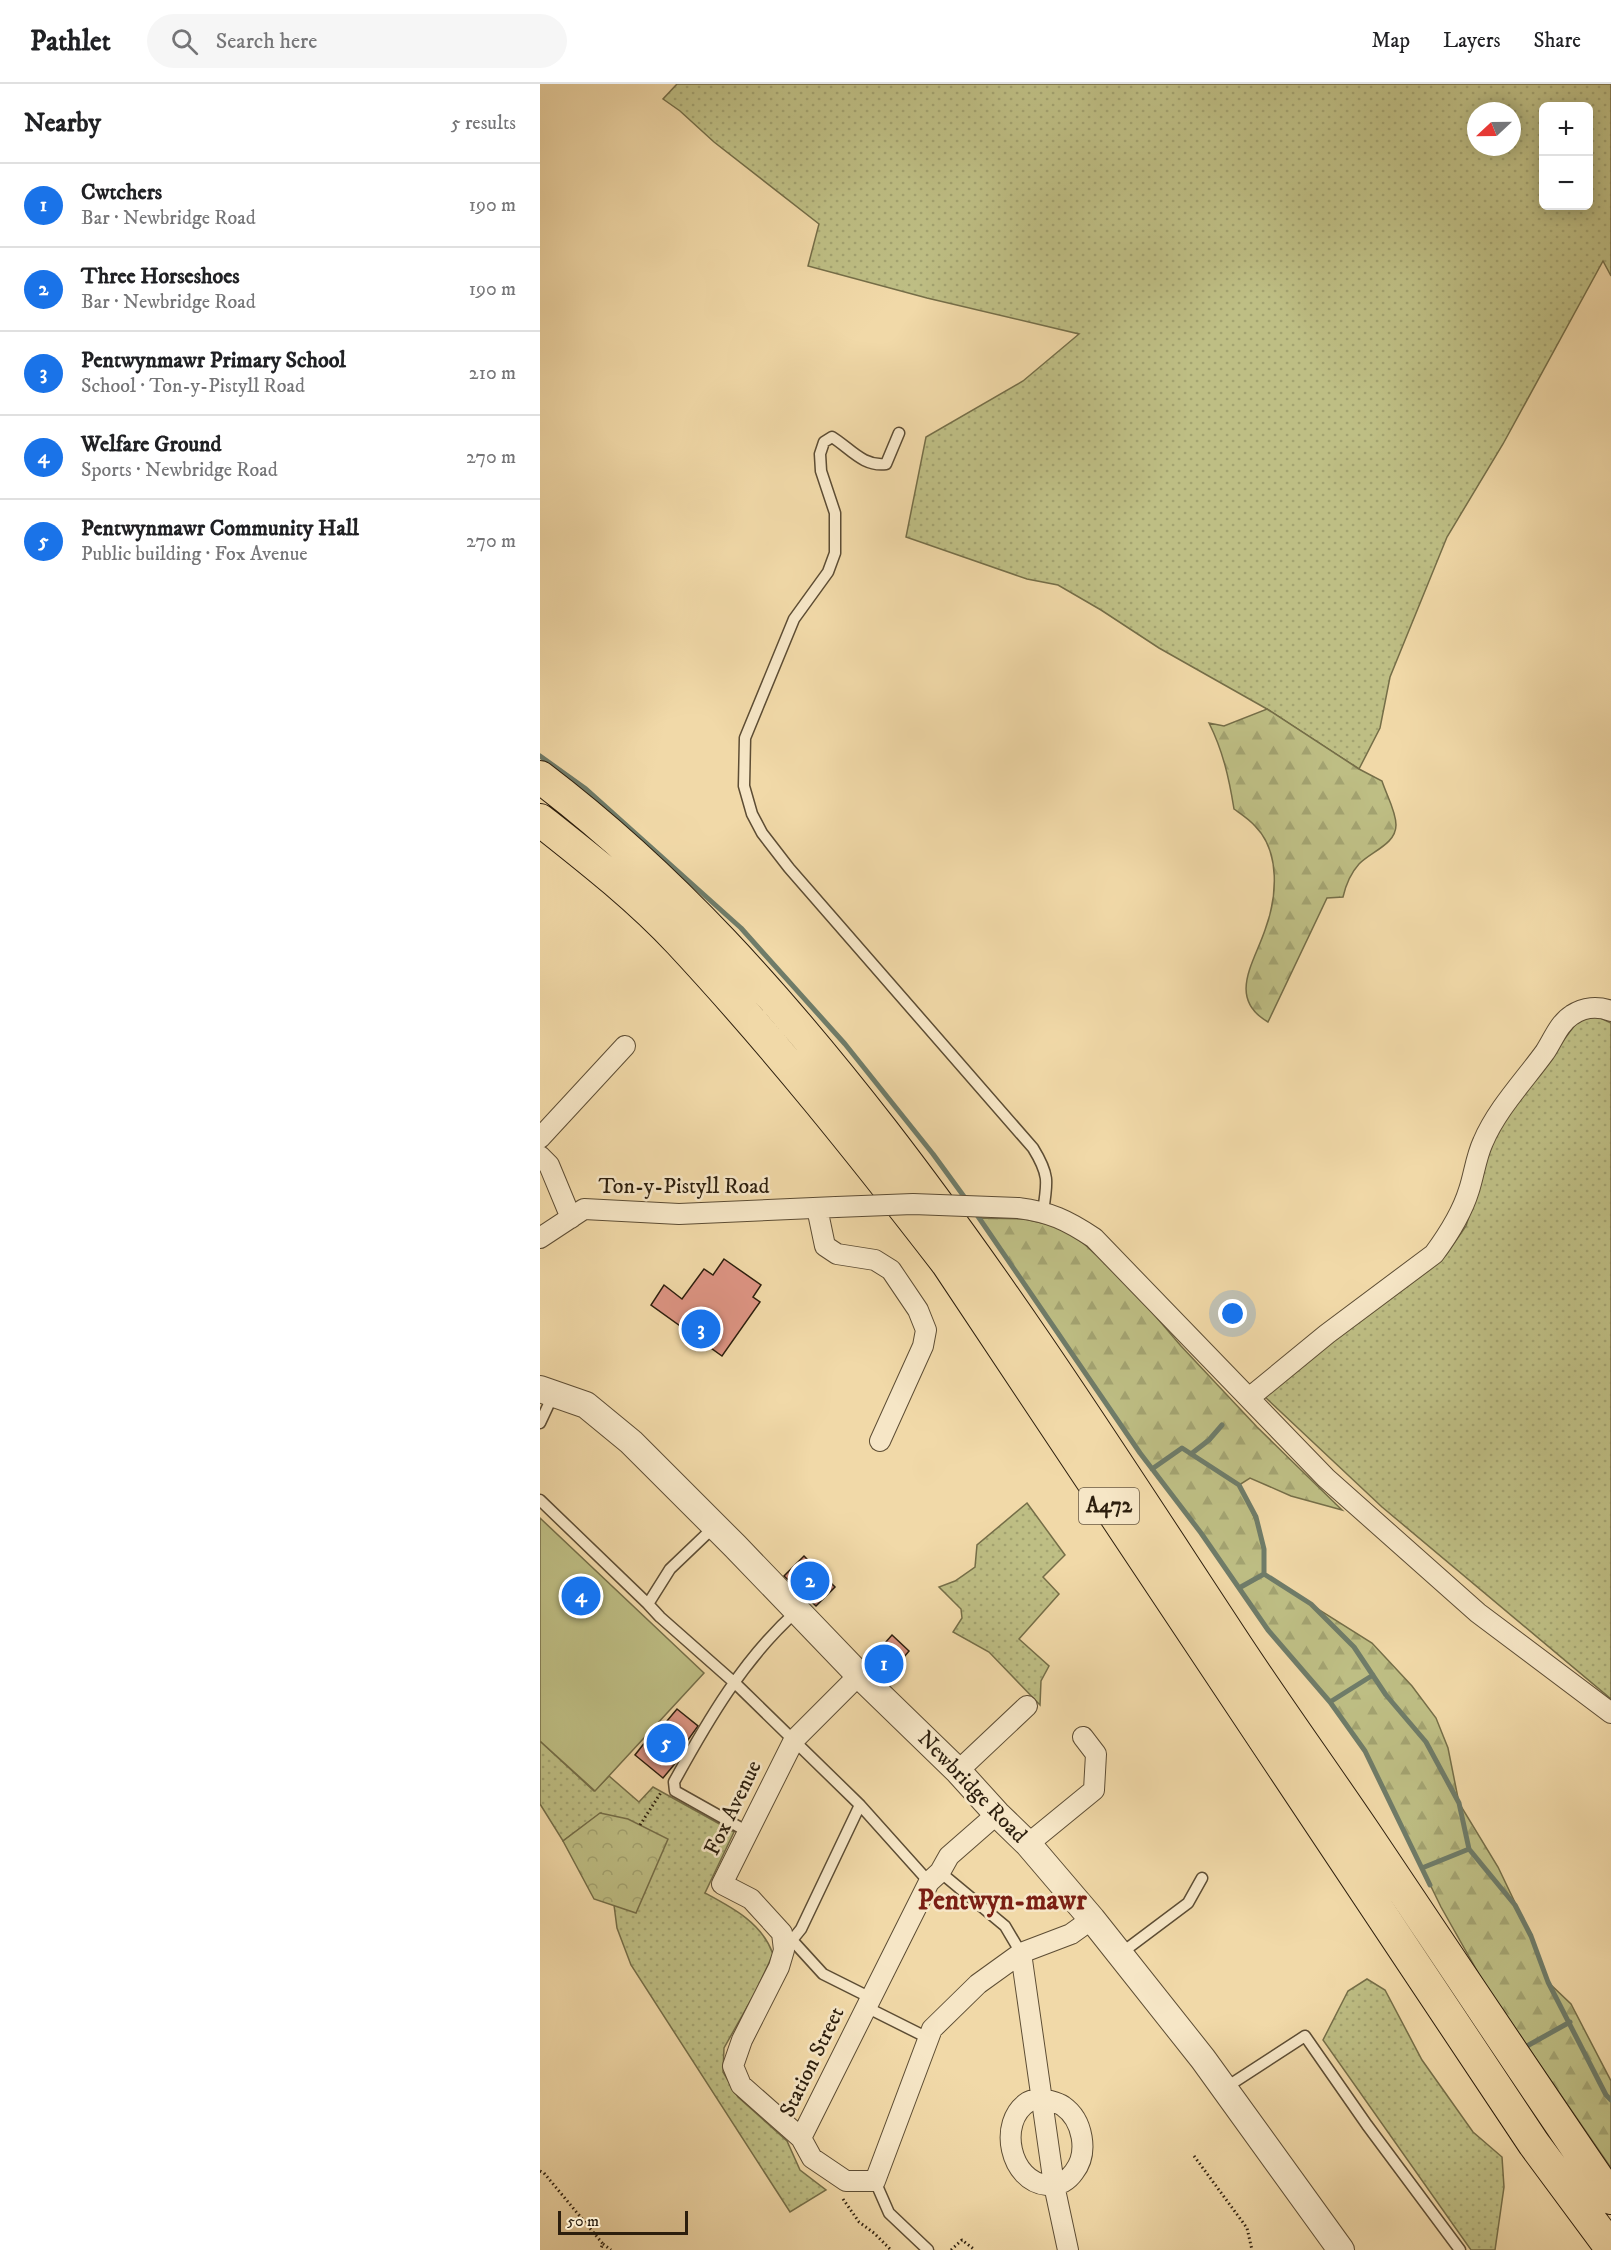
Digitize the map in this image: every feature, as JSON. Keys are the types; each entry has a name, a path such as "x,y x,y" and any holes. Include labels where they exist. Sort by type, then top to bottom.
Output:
{"main road":[{"name":"A472","path":"540,777 585,811 707,924 798,1024 926,1187 1009,1301 1094,1426 1240,1652 1611,2198"},
{"name":"A472","path":"540,820 599,867 679,941 857,1146 947,1263 1534,2144 1611,2248"}],"street":[{"path":"1249,1398 1327,1334 1434,1254 1446,1239 1468,1193 1483,1141 1502,1109 1526,1079 1560,1027 1569,1016 1583,1009 1596,1008 1611,1011"},
{"path":"540,1138 626,1046"},
{"path":"540,1156 549,1165 571,1218"},
{"name":"Ton-y-Pistyll Road","path":"540,1238 584,1209 679,1214 913,1204 1018,1208 1043,1211 1071,1222 1094,1238 1326,1478 1478,1613 1611,1713"},
{"path":"827,1208 825,1246 837,1254 875,1260 891,1270 918,1310 926,1330 923,1346 880,1441"},
{"name":"Newbridge Road","path":"547,1391 586,1405 631,1442 1028,1844 1092,1919 1224,2088 1341,2250"},
{"name":"Fox Avenue","path":"788,1945 782,1933 750,1899 722,1884 794,1740 860,1675"},
{"path":"958,1771 1027,1706"},
{"path":"1028,1844 1095,1790 1096,1754 1083,1737"},
{"name":"Station Street","path":"866,2181 846,2181 812,2158 801,2138 868,2002 934,1877 949,1856 997,1814"},
{"path":"866,2181 932,2029 978,1984 1021,1953 1071,1934 1092,1919"},
{"path":"788,1945 741,2040 733,2066 741,2085 801,2138"},
{"path":"1021,1953 1054,2186 1068,2250"},
{"path":"1041,2098 1063,2106 1075,2120 1082,2137 1083,2155 1076,2171 1066,2181 1054,2186 1038,2184 1024,2175 1014,2159 1010,2144 1012,2126 1020,2111 1028,2102 1041,2098"}],"lane":[{"path":"899,433 886,464 875,465 862,460 832,436 824,442 820,454 821,471 835,513 834,553 828,572 794,619 745,738 744,786 752,814 762,832 789,868 1033,1148 1045,1167 1047,1184 1043,1211"},
{"path":"540,1423 547,1391"},
{"path":"540,1500 660,1617 794,1740 934,1877 1005,1926 1021,1953"},
{"path":"648,1604 670,1569 715,1526"},
{"path":"748,1832 675,1791 674,1782 733,1682 773,1632 797,1610"},
{"path":"860,1805 801,1929 788,1945 823,1974 928,2038"},
{"path":"1120,1954 1188,1903 1202,1878"},
{"path":"1224,2088 1305,2036 1367,2125 1460,2250"},
{"path":"866,2181 889,2213 928,2250"}],"path":[{"path":"640,1825 663,1789 675,1786"},
{"path":"1194,2156 1248,2228 1252,2250"},
{"path":"540,2172 544,2173 603,2244 611,2250"},
{"path":"866,2181 842,2197 859,2222 891,2250"},
{"path":"951,2250 962,2240 975,2250"},
{"path":"600,2250 603,2244"}],"green space":[{"path":"677,84 1611,84 1611,276 1603,261 1503,444 1447,537 1390,677 1380,728 1359,769 1267,709 1159,648 1058,585 1027,579 906,537 926,437 1023,381 1079,334 927,298 808,266 819,224 714,142 663,99"},
{"path":"1267,709 1359,769 1382,781 1396,820 1392,837 1359,864 1349,879 1343,897 1327,898 1268,1022 1256,1013 1249,1002 1246,991 1250,967 1265,930 1272,904 1273,862 1263,837 1255,826 1234,809 1225,765 1209,723 1224,726"},
{"path":"1594,1015 1611,1023 1611,1699 1382,1507 1265,1397 1294,1369 1446,1255 1466,1226 1492,1142 1508,1115 1577,1022"},
{"path":"979,1218 1025,1219 1059,1227 1082,1242 1128,1284 1181,1346 1257,1427 1342,1510 1291,1496 1250,1478 1239,1485 1261,1538 1264,1575 1372,1643 1412,1686 1436,1718 1448,1748 1459,1803 1498,1867 1531,1936 1548,1982 1571,2004 1611,2081 1611,2168 1484,1983 1441,1907 1365,1751 1330,1702 1268,1630 1201,1533 1140,1453"},
{"path":"1027,1503 1065,1555 1043,1577 1059,1594 1019,1639 1049,1666 1041,1681 1040,1705 989,1652 953,1632 962,1618 961,1609 939,1587 955,1581 975,1567 977,1545"},
{"path":"540,1518 704,1673 595,1791 540,1741"},
{"path":"540,1741 594,1791 609,1776 639,1802 653,1787 734,1832 705,1893 736,1911 754,1925 768,1943 773,1954 756,1991 724,2048 723,2072 738,2097 787,2141 800,2170 826,2190 790,2212 631,1965 617,1928 614,1905 636,1912 601,1813 563,1841 540,1804"},
{"path":"600,1813 628,1819 668,1839 636,1913 594,1899 563,1841"},
{"path":"1367,1979 1385,1990 1422,2060 1473,2132 1502,2157 1504,2187 1495,2250 1471,2250 1323,2040 1348,1991"}],"building":[{"path":"724,1259 761,1285 753,1297 760,1302 722,1356 651,1305 664,1285 682,1299 704,1269 713,1275"},
{"path":"804,1556 835,1587 816,1606 784,1576"},
{"path":"892,1635 909,1651 888,1676 870,1660"},
{"path":"677,1709 698,1726 680,1751 682,1752 678,1760 663,1778 635,1755 653,1732 656,1734"}],"waterway":[{"path":"540,756 586,789 741,928 845,1044 933,1154 968,1202"},
{"path":"975,1212 1140,1453 1201,1533 1268,1630 1330,1702 1365,1751 1430,1885"},
{"path":"1191,1454 1209,1440 1222,1425"},
{"path":"1152,1469 1182,1448 1239,1485 1256,1517 1264,1549 1264,1574 1311,1604 1354,1647 1386,1695 1426,1742 1459,1803 1469,1849 1515,1905 1531,1936 1548,1982 1606,2095 1611,2100"},
{"path":"1239,1588 1264,1574"},
{"path":"1330,1702 1373,1675"},
{"path":"1422,1868 1469,1849"},
{"path":"1527,2046 1570,2022"}],"place":[{"name":"Pentwynmawr Primary School","path":"701,1329"},
{"name":"Three Horseshoes","path":"810,1581"},
{"name":"Welfare Ground","path":"581,1596"},
{"name":"Cwtchers","path":"884,1664"},
{"name":"Pentwynmawr Community Hall","path":"666,1743"}],"district":[{"name":"Pentwyn-mawr","path":"1002,1900"}]}
